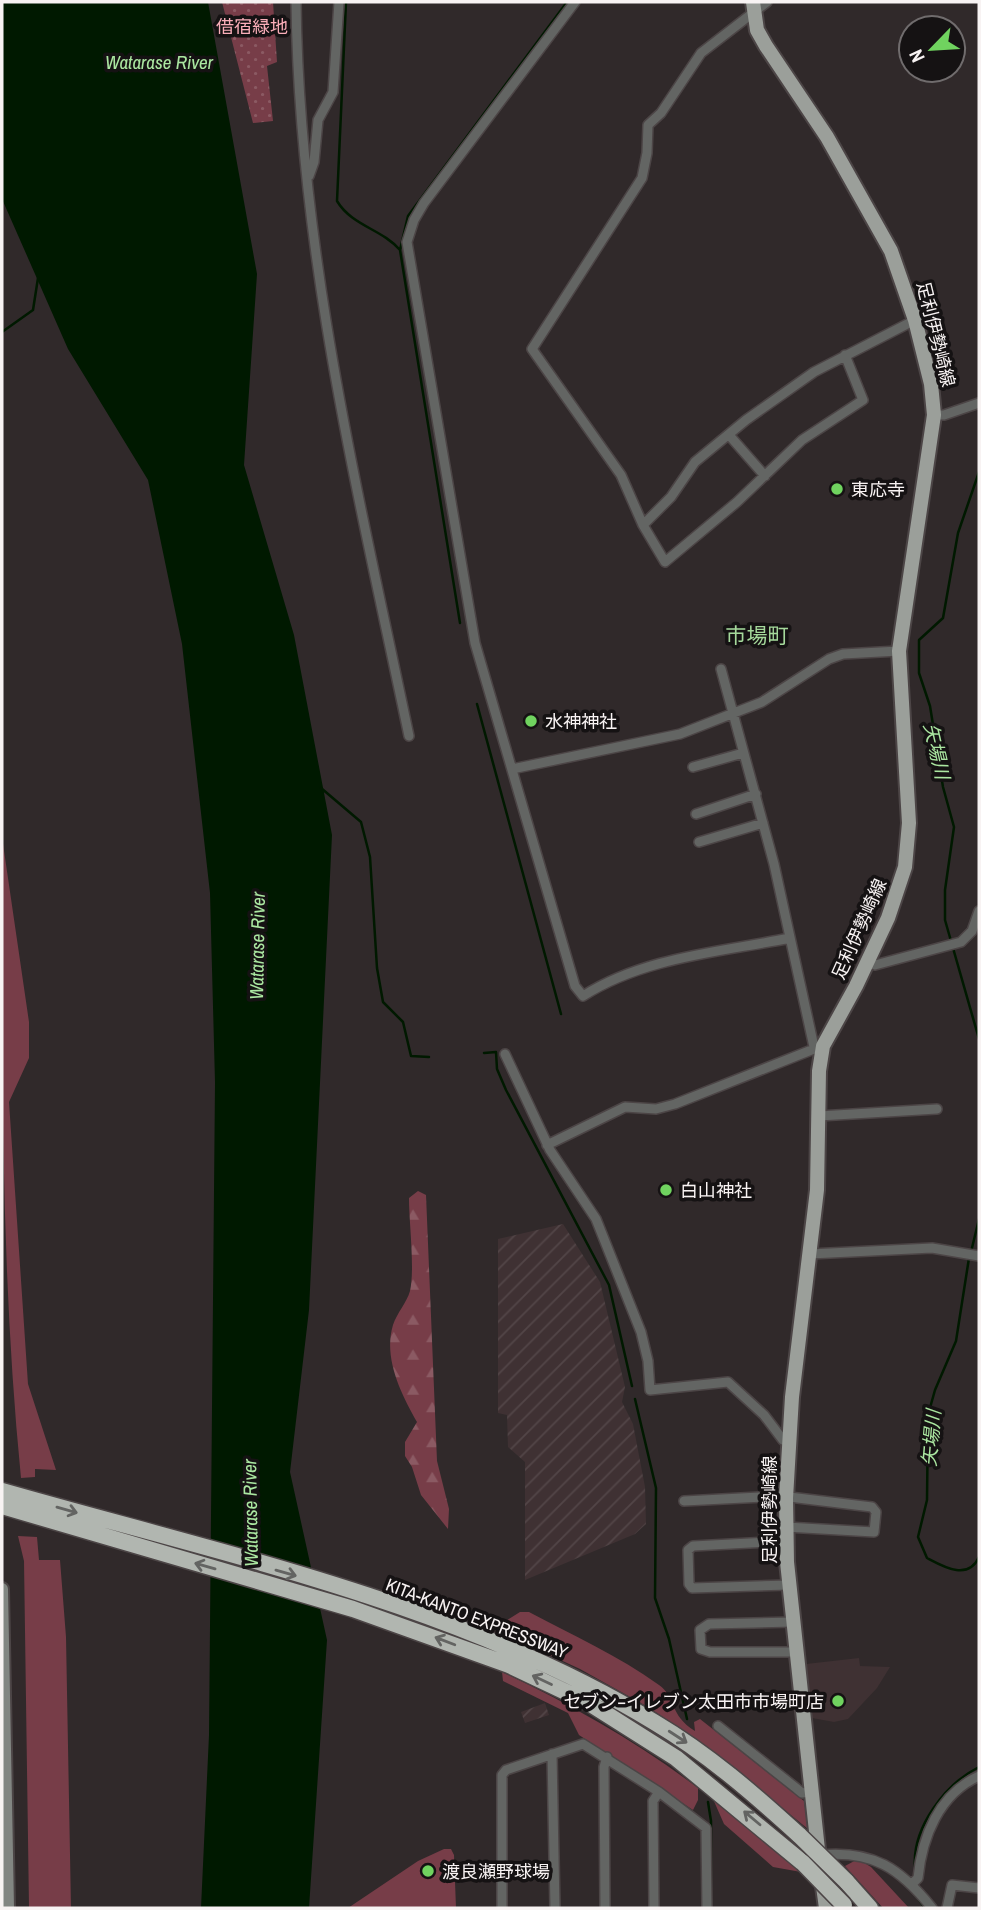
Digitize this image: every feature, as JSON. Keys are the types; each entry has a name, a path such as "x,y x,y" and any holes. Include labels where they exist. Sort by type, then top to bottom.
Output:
{"highway":[{"name":"KITA-KANTO EXPRESSWAY","path":"2,1491 356,1593 509,1648 615,1699 687,1743 742,1784 800,1836 870,1908"},
{"name":"KITA-KANTO EXPRESSWAY","path":"2,1506 352,1609 509,1665 589,1703 676,1758 714,1786 803,1863 845,1907"}],"main road":[{"name":"足利伊勢崎線","path":"753,7 766,46 827,137 891,251 915,320 931,384 934,415 899,651 909,823 908,849 895,903 868,963 819,1047 819,1116 810,1254 789,1441 786,1498 789,1585 826,1908"}],"street":[{"path":"296,2 307,177 318,279 335,382 409,736"},
{"path":"307,177 314,162 318,120 333,92 339,2"},
{"path":"575,2 424,203 414,220 407,242 464,593 475,643 575,986 583,996 632,973 677,958 790,938"},
{"path":"767,2 753,7 701,54 661,113 648,125 647,153 642,178 533,349 621,475 643,525 665,562 765,476 802,440 863,400 845,355"},
{"path":"643,525 671,497 695,462 729,435 814,372 915,320"},
{"path":"934,415 944,415 979,403"},
{"path":"729,435 765,476"},
{"path":"512,769 649,742 732,715 766,700 829,659 844,654 899,651"},
{"path":"547,1145 625,1107 656,1109 675,1104 742,1080 819,1047 756,794 721,669"},
{"path":"693,767 743,753"},
{"path":"696,814 756,794"},
{"path":"699,842 763,823"},
{"path":"868,963 875,965 957,944 972,931 979,911"},
{"path":"505,1054 547,1145 601,1231 641,1332 649,1361 650,1391 728,1382 764,1415 783,1440 789,1441"},
{"path":"819,1116 937,1109"},
{"path":"810,1254 932,1248 979,1256"},
{"path":"684,1501 786,1498 872,1507 876,1512 874,1532 786,1534 693,1546 688,1550 689,1584 692,1588 789,1585"},
{"path":"2,1588 8,1908"},
{"path":"793,1622 709,1624 700,1630 700,1644 704,1651 710,1652 796,1652"},
{"path":"718,1726 802,1793 813,1792"},
{"path":"502,1908 502,1775 506,1770 583,1744 659,1792 706,1828 707,1908"},
{"path":"552,1754 555,1908"},
{"path":"605,1908 604,1768 607,1757"},
{"path":"912,1884 918,1878 920,1853 931,1822 956,1794 979,1776"},
{"path":"654,1908 653,1801 659,1792"},
{"path":"819,1856 863,1855 912,1884 932,1908"},
{"path":"947,1908 952,1885 979,1888"}],"shaded area":[{"path":"563,1224 600,1282 625,1387 622,1402 633,1424 645,1487 646,1524 635,1534 525,1580 525,1462 508,1447 507,1415 498,1413 498,1239"},
{"name":"セブン−イレブン太田市市場町店","path":"859,1658 860,1666 890,1667 877,1688 848,1719 834,1722 812,1718 806,1664"},
{"path":"545,1703 549,1715 525,1723 521,1712"}],"green space":[{"name":"借宿緑地","path":"222,2 273,2 277,62 267,66 273,121 253,123"},
{"path":"2,837 29,1022 29,1058 9,1102 28,1384 56,1470 35,1469 35,1477 21,1478 6,1239 2,1078"},
{"path":"418,1191 426,1195 437,1461 449,1509 448,1529 421,1495 412,1467 405,1456 405,1442 417,1422 395,1375 390,1350 393,1325 410,1291 412,1258 409,1198"},
{"path":"18,1536 37,1537 39,1560 60,1560 66,1637 71,1908 29,1908 24,1561"},
{"path":"520,1612 529,1612 595,1646 659,1685 687,1725 695,1731 694,1722 700,1719 804,1801 808,1829 706,1746 648,1707 580,1669 500,1632 504,1622"},
{"path":"502,1672 603,1725 675,1771 698,1788 698,1800 693,1810 579,1735 568,1713 503,1681"},
{"path":"713,1799 801,1872 773,1867 724,1824"},
{"name":"渡良瀬野球場","path":"444,1849 451,1849 454,1855 456,1908 348,1908 418,1861"},
{"path":"858,1859 871,1867 909,1908 883,1908 845,1866"}],"water":[{"name":"Watarase River","path":"2,2 208,2 257,274 244,465 294,635 332,835 309,1310 290,1472 327,1640 309,1908 201,1908 209,1735 215,1082 210,893 182,644 148,480 68,349 2,199"}],"waterway":[{"path":"346,2 337,201 351,216 385,237 400,250"},
{"path":"460,623 400,250 408,216 567,2"},
{"path":"2,332 33,310 38,278"},
{"name":"矢場川","path":"979,472 958,533 943,618 919,640 919,673 930,706 943,787 954,827 945,890 945,920 979,1039"},
{"path":"477,704 561,1014"},
{"path":"321,788 361,822 370,857 377,968 383,1002 403,1022 411,1056 429,1057"},
{"path":"484,1053 496,1052 497,1069 506,1090 609,1285 632,1386"},
{"name":"矢場川","path":"971,1252 979,1219"},
{"name":"矢場川","path":"969,1258 956,1341 935,1390 928,1415 927,1500 918,1537 927,1558 948,1568 969,1569 979,1557"},
{"path":"635,1399 656,1488 655,1598 669,1639 687,1719"},
{"name":"矢場川","path":"915,1867 919,1837 933,1809 954,1784 979,1767"},
{"path":"708,1802 711,1821 711,1908"},
{"name":"矢場川","path":"916,1896 925,1908"}],"place":[{"name":"東応寺","path":"837,489"},
{"name":"水神神社","path":"531,721"},
{"name":"白山神社","path":"666,1190"},
{"name":"セブン−イレブン太田市市場町店","path":"838,1701"},
{"name":"渡良瀬野球場","path":"428,1871"}],"district":[{"name":"市場町","path":"757,635"}]}
